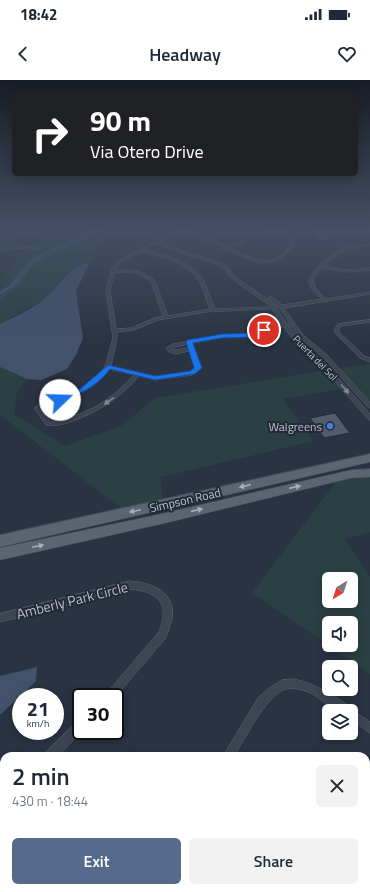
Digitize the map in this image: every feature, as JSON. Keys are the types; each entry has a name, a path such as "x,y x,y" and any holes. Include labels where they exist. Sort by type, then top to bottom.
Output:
{"main road":[{"name":"Simpson Road","path":"0,542 370,458"},
{"name":"Simpson Road","path":"0,554 161,519 351,474 370,473"},
{"path":"118,528 134,522 161,516 170,510 174,503"}],"street":[{"path":"115,267 108,291 114,331 114,348 108,367 98,378 83,390 37,408 48,424 59,424 85,415 106,404 128,386 138,374"},
{"path":"187,267 200,279 213,310"},
{"name":"Puerta del Sol","path":"225,267 233,278 270,303 299,344 323,364 370,418"},
{"name":"Puerta del Sol","path":"230,267 240,279 281,307 301,336 322,353 370,406"},
{"path":"320,267 314,274 311,283 314,289 324,299"},
{"path":"325,267 346,271 370,269"},
{"path":"113,271 137,272 153,280 166,317"},
{"path":"114,331 132,329 166,317 213,310 274,308 370,292"},
{"path":"370,320 340,325 336,330 360,355 370,360"},
{"path":"191,349 174,352 169,348 189,342 222,336 260,335 265,327 293,324"},
{"path":"108,367 162,378 196,371 198,368 189,342"},
{"path":"314,356 322,353"},
{"name":"Amberly Park Circle","path":"0,618 130,585 144,586 154,590 163,598 168,610 168,623 162,635 117,688"},
{"path":"231,752 262,702 277,686 288,683 300,683 317,691 336,704"},
{"path":"358,719 370,728"},
{"path":"54,752 72,734"}],"green space":[{"path":"10,267 24,267 10,285 0,291 0,280"},
{"path":"32,267 79,267 69,272 45,299 0,324 0,295 16,286 24,274"},
{"path":"370,364 370,401 339,368"},
{"path":"0,367 27,379 17,392 14,414 65,446 121,426 155,398 326,370 342,389 283,399 314,441 161,477 162,501 122,509 0,415"},
{"path":"370,475 370,532 345,539 370,577 370,674 358,666 358,660 350,660 338,652 358,652 358,616 322,616 322,641 252,593 338,479"}],"water":[{"path":"24,267 32,267 24,274 16,286 0,295 0,291 10,285"},
{"path":"78,267 88,267 76,291 83,338 76,355 67,369 41,380 27,379 0,367 0,324 23,313 39,303 74,269"},
{"path":"37,667 36,681 29,688 12,688 12,704 0,715 0,676"}],"building":[{"name":"Walgreens","path":"335,413 350,433 324,438 310,418"}],"waterway":[{"path":"0,298 18,286 30,267"}],"place":[{"name":"Walgreens","path":"330,426"}],"route":[{"path":"60,400 83,390 103,374 108,367 155,378 192,373 198,368 189,342 222,336 260,335 264,330"}]}
